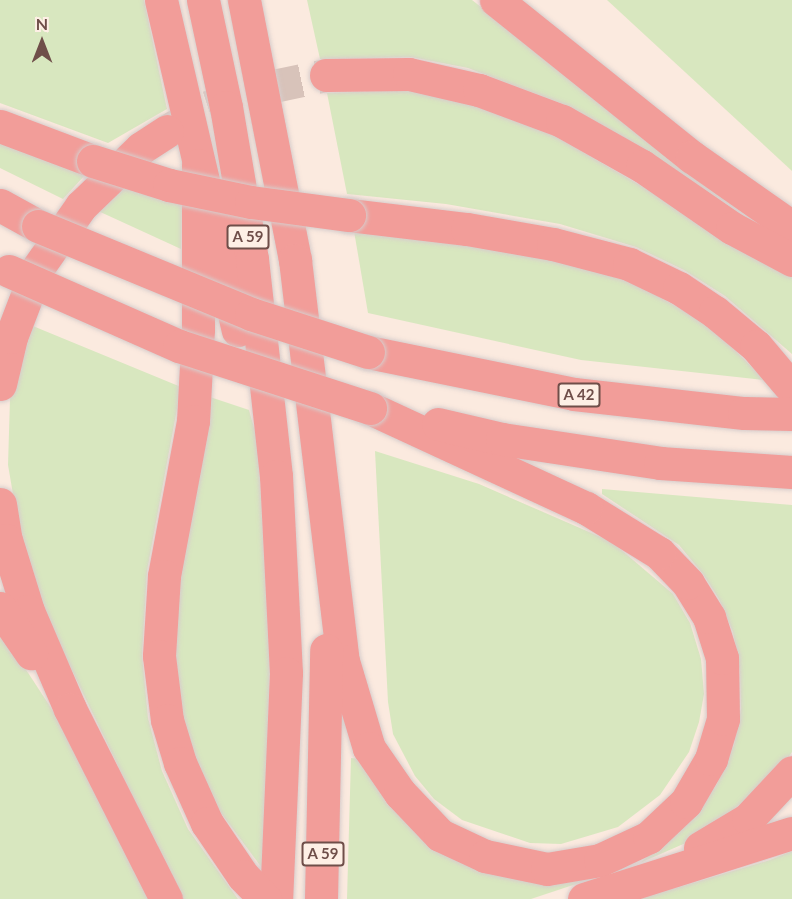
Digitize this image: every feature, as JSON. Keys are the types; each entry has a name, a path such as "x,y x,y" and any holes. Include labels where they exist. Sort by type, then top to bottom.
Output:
{"highway":[{"path":"161,0 198,165 276,477"},
{"name":"A 59","path":"203,0 226,107 252,259 276,477 286,673 276,899"},
{"name":"A 59","path":"244,0 276,150 295,260 316,465 328,672 321,899"},
{"path":"264,0 283,110 276,150"},
{"path":"496,0 692,157 792,227"},
{"path":"326,75 409,74 479,90 562,121 642,166 732,228 792,260"},
{"path":"0,126 93,161 181,188 251,202 467,229 553,244 629,264 679,288 715,312 756,346 790,400"},
{"path":"0,384 11,336 37,269 81,206 141,148 167,131"},
{"path":"198,165 198,329 193,421 164,576 159,656 167,720 180,763 207,823 243,876 264,899"},
{"name":"A 42","path":"0,205 38,226 240,310 368,352 574,394 744,413 790,400"},
{"path":"4,268 179,346 370,408 502,439 559,448 660,463 792,472"},
{"path":"316,465 343,661 355,710 369,748 394,784 440,835 485,856 548,869 600,860 640,842 686,802 711,759 725,693 723,658 709,617 688,583 659,553 586,508 370,408"},
{"path":"0,504 6,540 28,611 70,709 166,899"},
{"path":"0,608 70,709"},
{"path":"655,876 748,819 792,772"},
{"path":"584,899 792,832"}],"green space":[{"path":"0,0 144,0 167,109 108,143 0,103"},
{"path":"307,0 472,0 732,203 730,205 568,106 468,68 411,57 320,59"},
{"path":"607,0 792,0 792,171"},
{"path":"410,90 476,106 555,136 792,273 792,354 725,296 684,270 636,247 560,224 446,204 347,194 327,93"},
{"path":"0,139 85,175 63,199 0,168"},
{"path":"118,186 182,204 181,249 96,210"},
{"path":"354,231 552,257 625,278 708,324 765,380 581,360 368,313"},
{"path":"28,324 181,387 147,571 142,655 148,718 162,771 188,829 238,899 182,899 42,608 20,535 8,465 10,399"},
{"path":"207,396 249,410 258,442 270,670 262,868 221,813 194,762 180,714 172,653 176,577"},
{"path":"375,451 479,484 612,542 673,594 690,623 701,659 704,694 699,722 689,752 660,795 618,827 561,844 530,843 462,820 434,799 415,776 393,734 388,702"},
{"path":"602,489 792,505 792,752 776,776 697,838 640,863 697,814 717,784 734,745 741,709 740,671 733,632 719,599 703,574 679,545 602,494"},
{"path":"0,630 76,746 157,899 0,899"},
{"path":"351,758 361,759 387,804 432,844 573,880 594,878 531,899 347,899"},
{"path":"792,851 792,899 639,899 770,860"}],"tunnel":[{"path":"167,131 208,107 269,87 326,75"}]}
